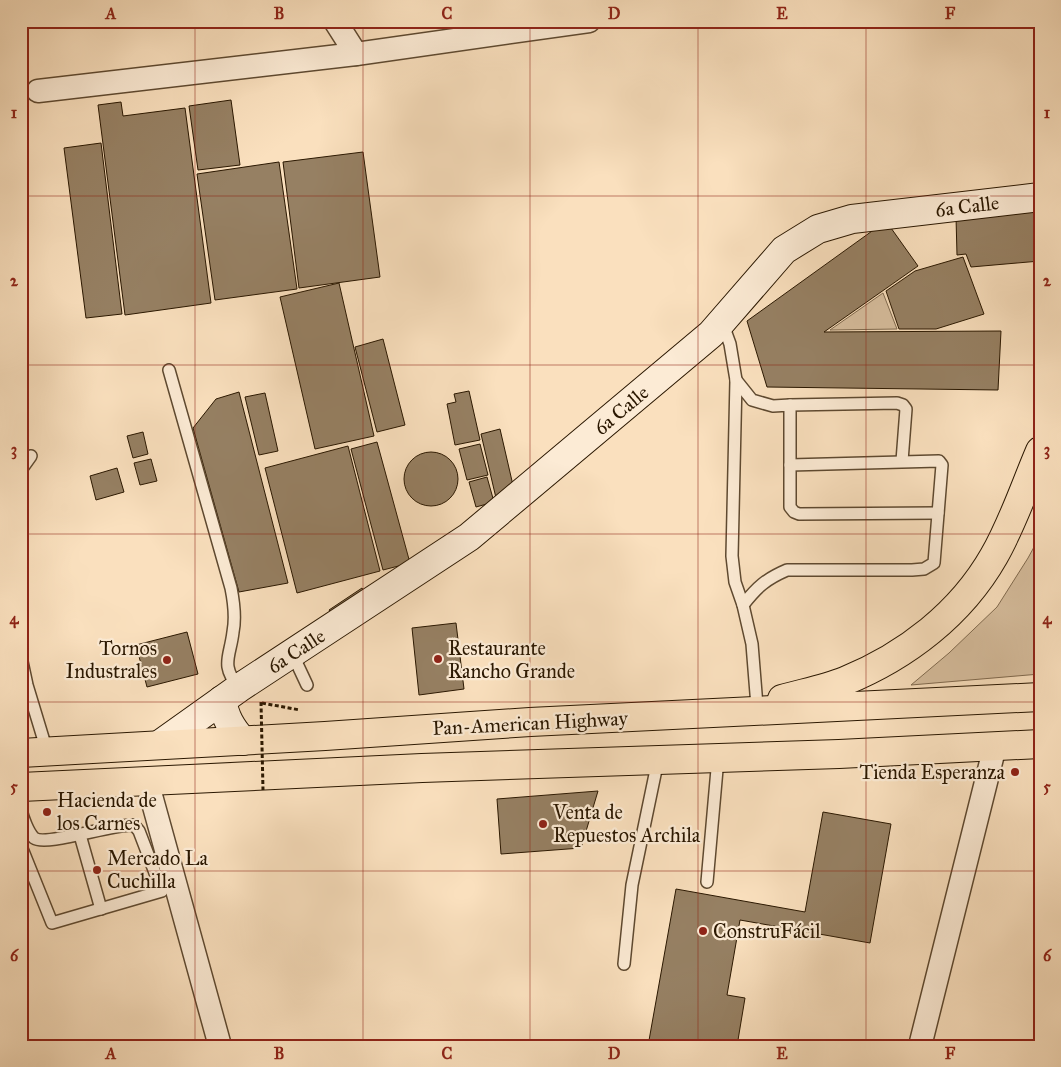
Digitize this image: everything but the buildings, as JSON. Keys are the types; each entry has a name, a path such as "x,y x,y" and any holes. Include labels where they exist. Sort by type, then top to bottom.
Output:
{"highway":[{"path":"745,709 843,682 886,662 916,642 946,617 972,590 994,556 1040,451"},
{"name":"Pan-American Highway","path":"34,752 243,741 745,709 1040,697"},
{"path":"55,785 68,770 80,766 500,748 515,738 530,722"},
{"name":"Pan-American Highway","path":"21,787 412,768 718,758 1040,744"}],"street":[{"path":"335,21 356,54"},
{"path":"38,90 356,54 589,21"},
{"name":"6a Calle","path":"159,745 230,694 469,538 712,334 784,250 818,229 852,219 1040,197"},
{"path":"230,694 227,720 243,741"},
{"path":"920,1046 995,746"},
{"path":"147,781 220,1046"},
{"path":"21,798 55,785"}],"lane":[{"path":"722,322 730,344 736,380 732,556 735,582 743,605 752,644 745,709"},
{"path":"169,370 232,588 235,608 228,656 228,669 231,678 230,694"},
{"path":"736,380 752,400 773,406 897,403 902,405 906,409 902,461"},
{"path":"790,405 790,507 794,512 800,514 938,513"},
{"path":"21,470 31,456"},
{"path":"743,605 756,588 787,570 912,570 924,569 934,563 942,465 939,461 790,465"},
{"path":"292,653 307,685"},
{"path":"21,657 27,685 34,752"},
{"path":"707,882 718,758"},
{"path":"624,964 632,885 658,760"},
{"path":"21,810 34,838 42,841 80,835 124,824 134,825 139,832 162,891 52,923 21,846"},
{"path":"80,835 101,910"}],"path":[{"path":"264,790 261,702 302,710"}],"shaded area":[{"path":"883,293 897,329 830,330"},
{"path":"1040,536 1040,674 911,685 949,653 997,607"}],"place":[{"name":"Restaurante Rancho Grande","path":"438,659"},
{"name":"Tornos Industrales","path":"167,660"},
{"name":"Tienda Esperanza","path":"1015,772"},
{"name":"Hacienda de los Carnes","path":"47,812"},
{"name":"Venta de Repuestos Archila","path":"543,824"},
{"name":"Mercado La Cuchilla","path":"97,870"},
{"name":"ConstruFácil","path":"703,931"}]}
